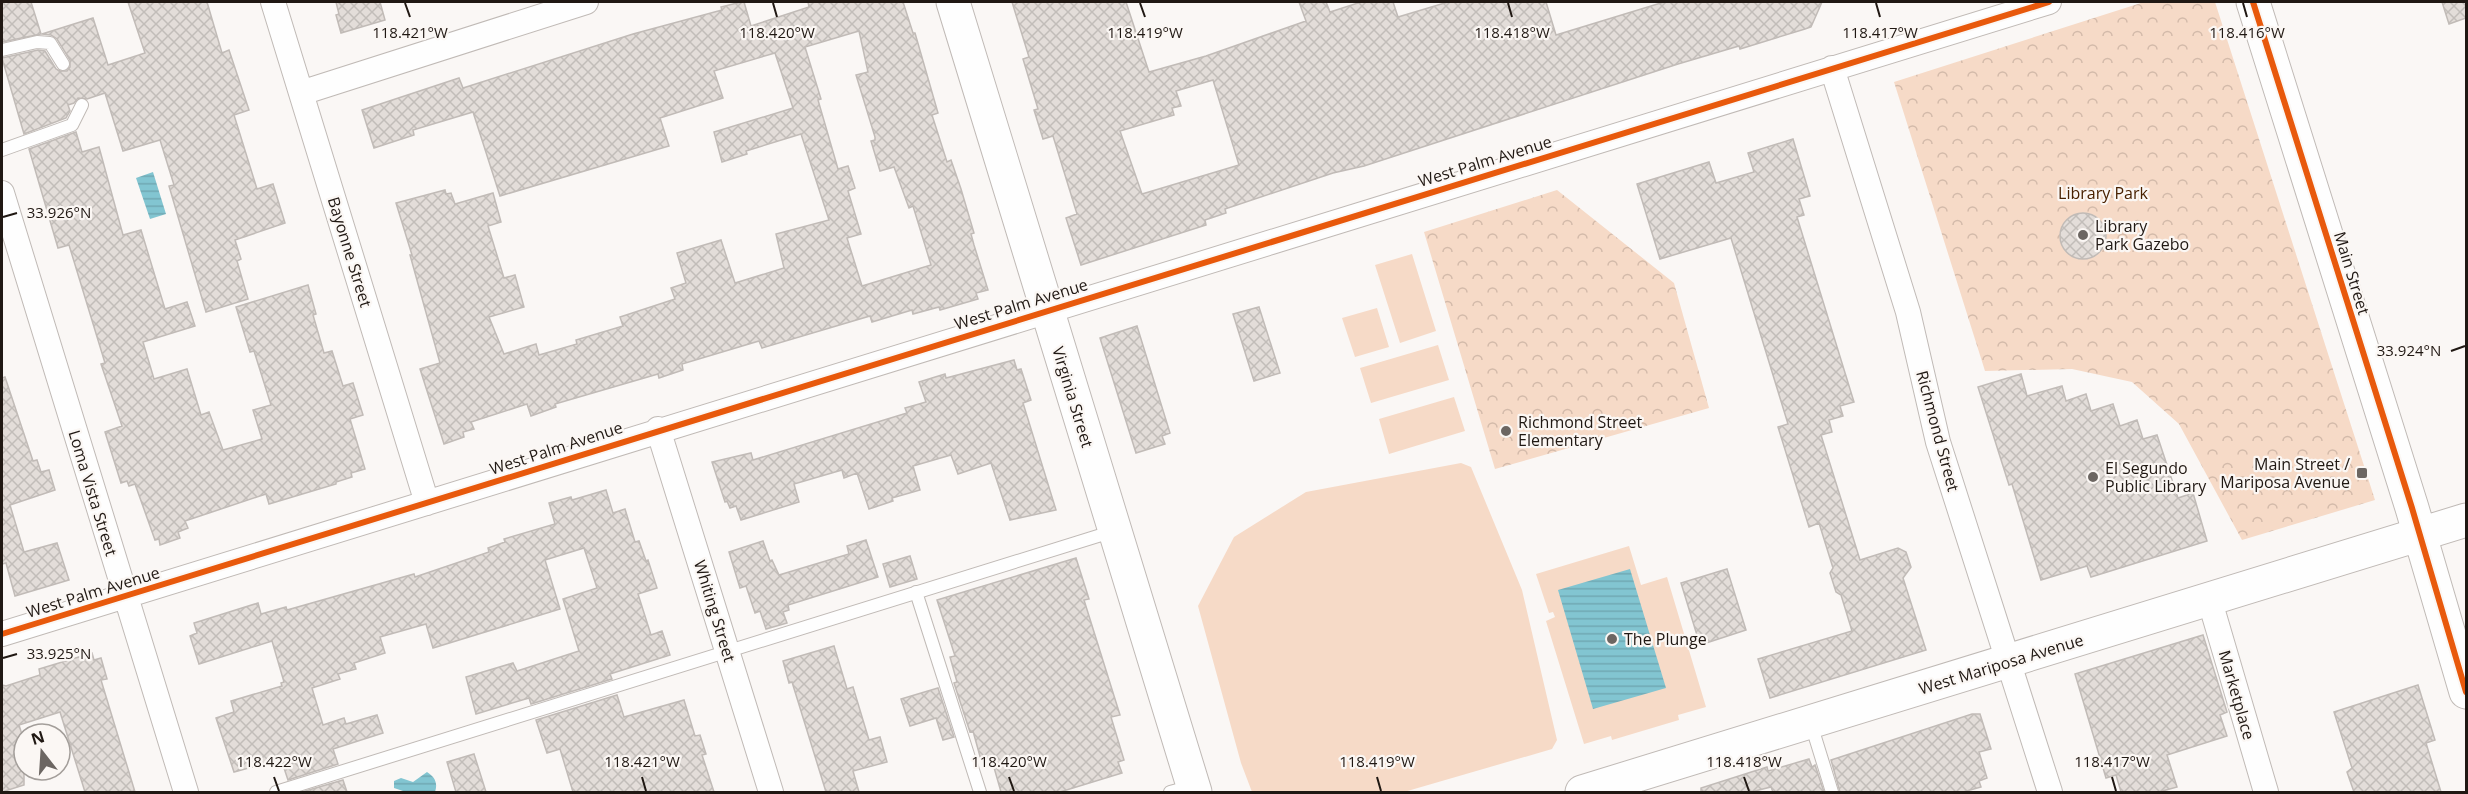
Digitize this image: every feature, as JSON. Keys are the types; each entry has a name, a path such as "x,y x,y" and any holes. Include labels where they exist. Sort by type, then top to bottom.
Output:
{"street":[{"name":"Bayonne Street","path":"273,2 427,503"},
{"path":"301,93 586,2"},
{"name":"Virginia Street","path":"952,2 1115,531 1186,790"},
{"name":"West Palm Avenue","path":"2,634 658,429 2049,2"},
{"name":"Main Street","path":"2253,2 2420,534 2466,692"},
{"name":"Richmond Street","path":"1832,68 1908,312 1938,442 2050,792"},
{"name":"Loma Vista Street","path":"2,192 8,234 186,792"},
{"name":"Whiting Street","path":"658,429 771,792"},
{"name":"West Mariposa Avenue","path":"1582,792 1617,787 1810,723 2466,520"},
{"name":"Marketplace","path":"2209,598 2266,792"}],"lane":[{"path":"2,50 37,42 50,43 63,64"},
{"path":"2,150 72,125 82,105"},
{"path":"276,792 1115,531"},
{"path":"916,592 980,792"},
{"path":"1810,723 1832,792"}],"green space":[{"name":"Library Park","path":"2144,2 2215,2 2375,500 2242,540 2179,424 2132,382 2072,369 1985,371 1894,82"},
{"path":"1557,190 1674,283 1709,408 1495,469 1424,232"},
{"path":"1412,254 1436,331 1400,343 1375,265"},
{"path":"1377,308 1389,347 1355,357 1342,318"},
{"path":"1438,345 1449,380 1371,403 1360,368"},
{"path":"1454,397 1465,431 1389,454 1379,419"},
{"path":"1461,463 1471,467 1522,590 1557,740 1552,749 1404,792 1252,792 1241,763 1198,606 1234,537 1306,492"},
{"path":"1629,546 1641,585 1667,577 1706,707 1678,715 1679,720 1612,740 1611,736 1584,744 1546,621 1555,617 1553,612 1549,613 1536,574"}],"water":[{"path":"153,172 166,214 150,219 136,178"},
{"name":"The Plunge","path":"1630,569 1666,688 1593,709 1558,590"},
{"path":"427,772 435,780 435,792 406,792 394,788 394,781 401,778 413,782"}],"building":[{"path":"2,2 31,2 41,34 2,42"},
{"path":"128,2 207,2 222,53 229,50 249,110 234,115 257,189 273,184 285,223 235,240 241,259 237,261 248,299 206,312 169,186 174,185 160,140 123,151 105,93 87,99 78,98 74,103 68,105 70,111 66,118 24,134 2,58 38,50 45,51 56,69 67,71 70,67 70,60 57,39 51,35 42,34 93,18 108,65 145,53"},
{"path":"336,2 380,2 385,20 341,33 336,15 339,14"},
{"path":"744,2 751,26 809,7 808,2 903,2 913,33 915,33 938,113 932,115 947,162 951,160 961,189 974,233 971,234 988,290 976,293 978,299 940,310 939,307 913,314 912,310 872,322 870,316 762,348 759,341 682,364 683,370 659,378 658,374 555,404 556,407 531,416 527,404 471,422 474,429 463,432 464,437 444,444 420,369 440,363 396,203 445,190 446,194 451,193 455,204 493,193 501,222 488,226 504,278 515,275 524,307 489,317 504,354 536,344 539,355 577,344 576,340 623,326 620,317 675,299 671,288 686,283 677,253 721,240 735,283 784,268 776,234 829,220 801,134 746,151 747,154 722,162 714,132 793,108 775,53 714,71 723,98 660,118 669,146 500,196 473,112 413,130 414,135 374,148 362,110 459,78 463,88 633,34 722,10 721,7","holes":["859,31 868,72 856,75 875,137 875,140 871,141 880,171 894,167 909,208 913,206 931,265 862,286 847,238 861,234 848,191 855,188 848,166 838,169 818,100 821,99 805,47"]},
{"path":"1012,2 1126,2 1149,72 1206,56 1306,21 1299,2 1326,2 1330,12 1361,2 1393,2 1398,17 1448,2 1546,2 1556,35 1664,2 1822,2 1811,27 1740,49 1739,46 1678,64 1364,166 1333,173 1225,209 1226,213 1205,220 1206,225 1081,265 1066,218 1077,214 1053,136 1043,139 1034,110 1038,109 1023,59 1029,57","holes":["1213,80 1239,165 1142,194 1120,131 1174,115 1172,108 1181,106 1176,91"]},
{"path":"2442,2 2466,2 2466,18 2449,24"},
{"path":"76,132 82,152 99,147 123,235 141,230 165,309 187,302 195,326 143,342 154,379 187,369 201,415 209,412 223,450 262,439 253,410 271,405 254,351 250,352 236,307 308,285 316,314 313,315 324,353 332,351 343,386 353,383 363,415 350,419 365,469 351,473 352,477 336,482 336,484 269,504 266,494 185,521 188,528 178,532 180,538 160,545 159,539 155,540 135,484 129,486 127,481 121,483 105,432 122,426 101,364 105,363 69,245 58,248 29,149"},
{"path":"1793,139 1810,196 1799,199 1804,215 1797,217 1854,402 1840,406 1843,416 1829,420 1832,432 1821,435 1860,560 1898,548 1906,552 1911,567 1903,578 1926,650 1770,698 1758,659 1852,631 1841,595 1836,592 1830,573 1833,568 1819,523 1809,527 1778,427 1788,424 1731,238 1660,259 1637,184 1709,162 1716,183 1754,172 1748,153"},
{"name":"Library Park Gazebo","path":"2083,213 2099,220 2106,236 2099,252 2083,259 2067,252 2060,236 2067,220"},
{"path":"1259,307 1280,373 1254,381 1233,314"},
{"path":"1137,326 1170,433 1162,436 1165,444 1136,453 1100,338"},
{"path":"1014,360 1017,370 1021,369 1031,400 1023,403 1056,510 1010,520 991,463 958,474 951,455 913,466 920,490 892,498 893,501 869,509 857,473 844,478 842,470 794,484 799,502 741,520 736,506 730,508 727,501 725,502 712,462 751,453 753,460 907,413 905,408 926,402 919,382 945,374 946,378"},
{"name":"El Segundo Public Library","path":"2021,374 2027,396 2062,386 2066,401 2086,394 2091,411 2113,404 2120,426 2137,420 2143,439 2157,435 2178,498 2193,493 2207,541 2091,577 2087,566 2041,580 2012,484 2009,485 1978,387"},
{"path":"5,377 33,461 37,460 41,472 49,470 55,490 10,505 24,552 57,543 69,580 15,596 6,563 2,564 2,378"},
{"path":"606,490 613,513 625,509 635,542 639,541 646,561 648,560 657,588 638,594 651,635 662,631 670,655 610,674 612,679 531,704 529,698 476,714 466,677 513,663 517,671 579,651 563,599 597,588 584,548 545,560 560,609 433,648 426,624 380,637 385,653 354,663 356,669 338,674 340,679 312,688 323,725 344,718 346,724 377,715 383,733 333,749 338,764 288,780 281,759 234,772 216,718 234,712 231,701 282,686 281,683 284,682 272,641 199,664 190,636 197,633 194,623 258,603 261,614 286,607 287,610 414,574 415,577 489,552 488,548 505,542 504,539 555,524 549,503 571,497 572,500"},
{"path":"866,540 878,577 788,605 789,610 783,612 787,623 766,629 760,611 755,613 746,586 740,588 729,552 763,541 770,561 772,560 779,575 849,554 847,546"},
{"path":"910,556 917,579 890,587 883,564"},
{"path":"1076,558 1089,599 1084,600 1120,715 1111,717 1124,760 1118,762 1122,773 1060,792 1001,792 991,757 981,760 973,731 970,732 954,683 957,682 950,657 955,656 937,600"},
{"path":"1727,569 1746,630 1700,645 1681,583"},
{"path":"2203,635 2227,712 2220,715 2227,736 2167,755 2177,787 2159,792 2121,792 2116,775 2106,778 2075,674"},
{"path":"834,646 847,689 853,687 869,740 880,737 887,762 853,771 859,792 826,792 792,682 789,683 783,661"},
{"path":"92,653 94,660 101,658 107,679 101,680 135,792 85,792 72,750 72,722 63,722 60,712 28,722 12,722 12,782 24,782 24,785 2,792 2,685 6,686 40,675 39,669"},
{"path":"2418,685 2435,740 2426,743 2441,792 2354,792 2347,772 2352,768 2334,712"},
{"path":"938,688 954,737 943,740 936,718 910,726 901,699"},
{"path":"617,695 624,717 684,700 695,736 700,735 706,754 702,755 714,792 573,792 560,749 547,753 536,720"},
{"path":"1972,714 1980,714 1991,749 1979,752 1987,778 1979,781 1981,787 1963,792 1840,792 1831,760"},
{"path":"474,754 486,792 456,792 447,762"},
{"path":"1809,759 1812,767 1815,765 1824,792 1773,792 1771,787 1751,792 1701,792 1701,788 1767,767 1768,771"},
{"path":"343,780 347,792 302,792"}],"cycle path":[{"path":"2,634 2049,2"},
{"path":"2253,2 2412,508 2466,692"}],"place":[{"name":"Library Park Gazebo","path":"2083,235"},
{"name":"Richmond Street Elementary","path":"1506,431"},
{"name":"Main Street / Mariposa Avenue","path":"2362,473"},
{"name":"El Segundo Public Library","path":"2093,477"},
{"name":"The Plunge","path":"1612,639"}]}
